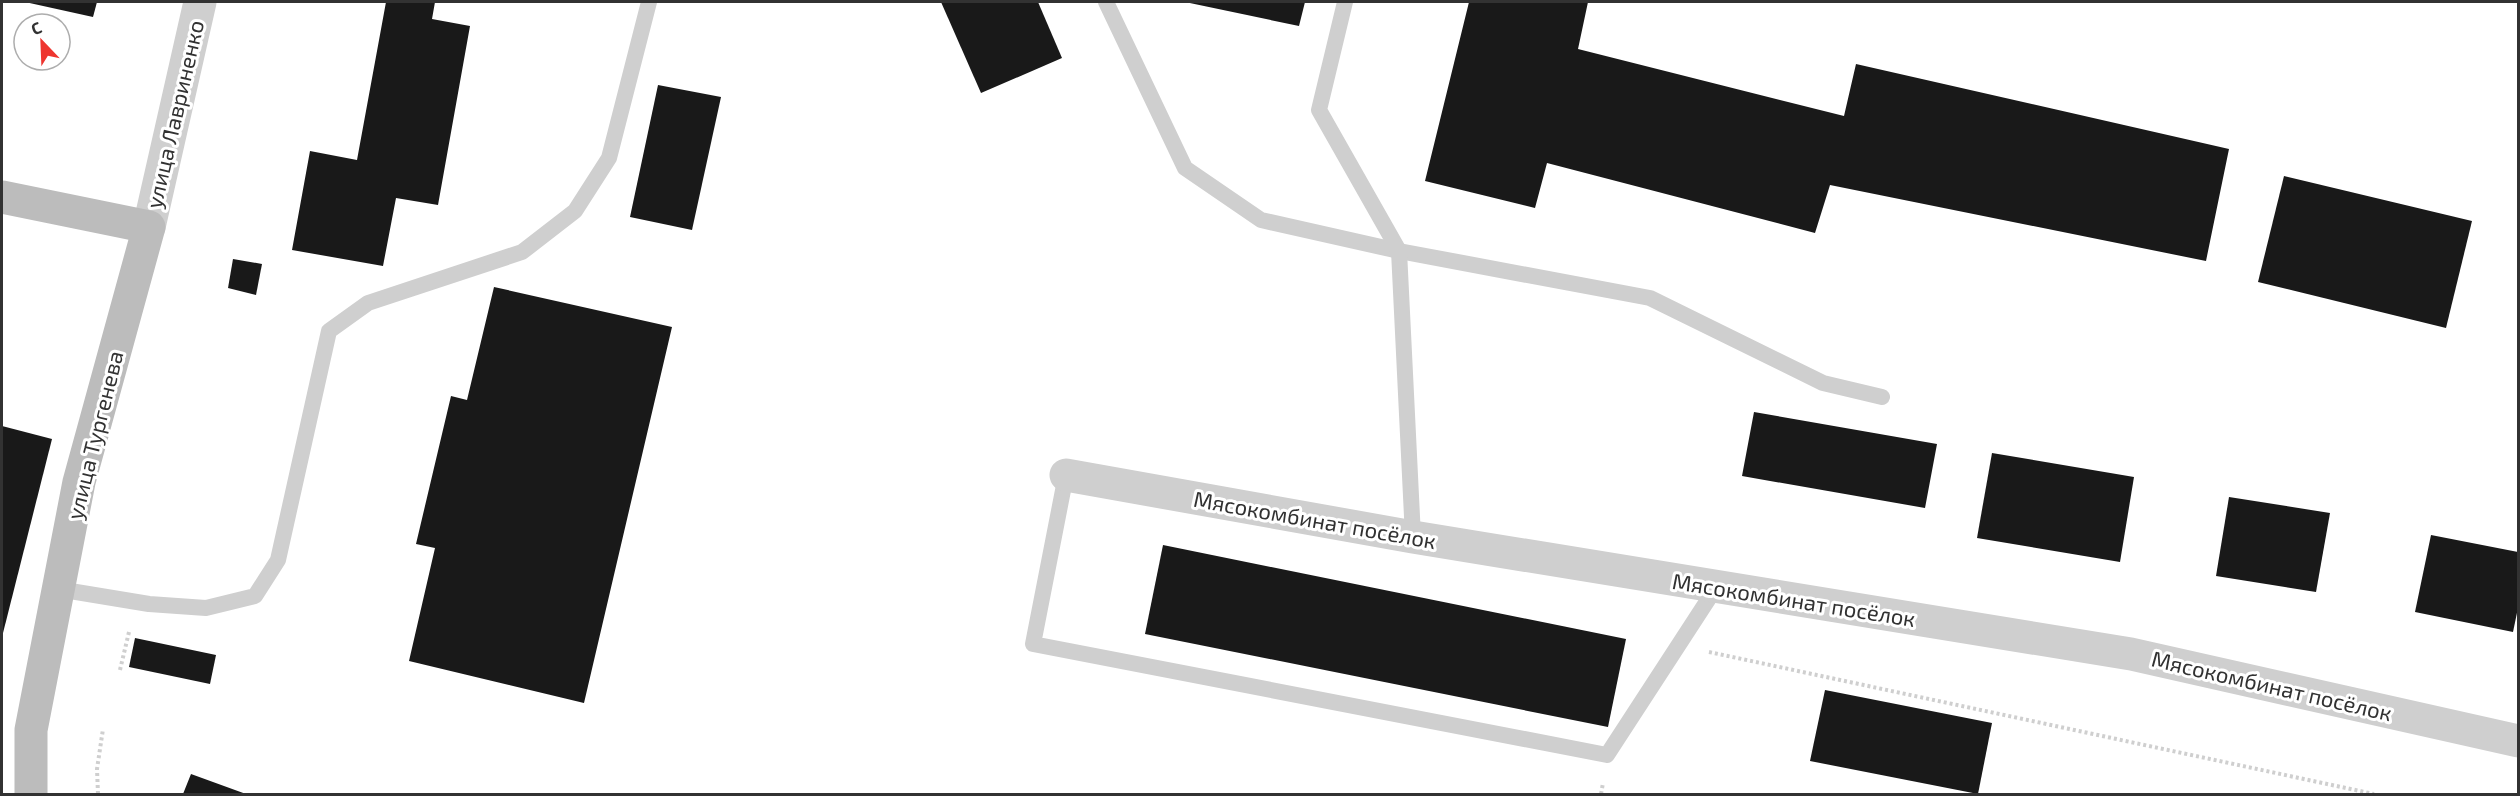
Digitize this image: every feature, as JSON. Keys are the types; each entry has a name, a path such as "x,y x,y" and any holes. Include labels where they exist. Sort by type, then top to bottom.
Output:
{"street":[{"name":"улица Лавриненко","path":"149,227 200,2"},
{"path":"2,197 149,227"},
{"name":"улица Тургенева","path":"31,795 31,730 79,482 149,227"},
{"name":"Мясокомбинат посёлок","path":"1066,475 1413,537 2131,654 2518,741"}],"lane":[{"path":"58,589 136,602 206,608 255,596 278,561 329,331 368,303 522,252 575,211 609,158 649,2"},
{"path":"1106,2 1185,168 1261,220 1399,252 1650,298 1823,383 1882,397"},
{"path":"1345,2 1319,110 1399,252 1413,537"},
{"path":"1066,475 1033,644 1607,755 1717,586"}],"path":[{"path":"120,670 136,602"},
{"path":"1679,645 2374,795"},
{"path":"98,795 97,769 103,729"}],"building":[{"path":"25,2 97,2 93,17"},
{"path":"386,2 435,2 432,19 470,26 438,205 396,198 383,266 292,250 310,151 357,160"},
{"path":"941,2 1038,2 1062,58 981,93"},
{"path":"1185,2 1305,2 1299,26"},
{"path":"1469,2 1588,2 1578,49 1844,116 1856,64 2229,149 2206,261 1830,185 1815,233 1547,163 1535,208 1425,181"},
{"path":"658,85 721,97 692,230 630,217"},
{"path":"2284,176 2472,221 2446,328 2258,282"},
{"path":"233,259 262,264 256,295 228,288"},
{"path":"494,287 672,327 584,703 409,661 435,548 416,544 451,396 467,400"},
{"path":"1754,412 1937,444 1925,508 1742,476"},
{"path":"2,426 52,439 2,637"},
{"path":"1992,453 2134,477 2120,562 1977,538"},
{"path":"2229,497 2330,513 2316,592 2216,576"},
{"path":"2431,535 2518,552 2518,608 2513,632 2415,612"},
{"path":"1163,545 1626,639 1608,727 1145,634"},
{"path":"135,638 216,655 210,684 129,667"},
{"path":"1825,690 1992,723 1978,794 1810,761"},
{"path":"191,774 246,794 183,794"}]}
